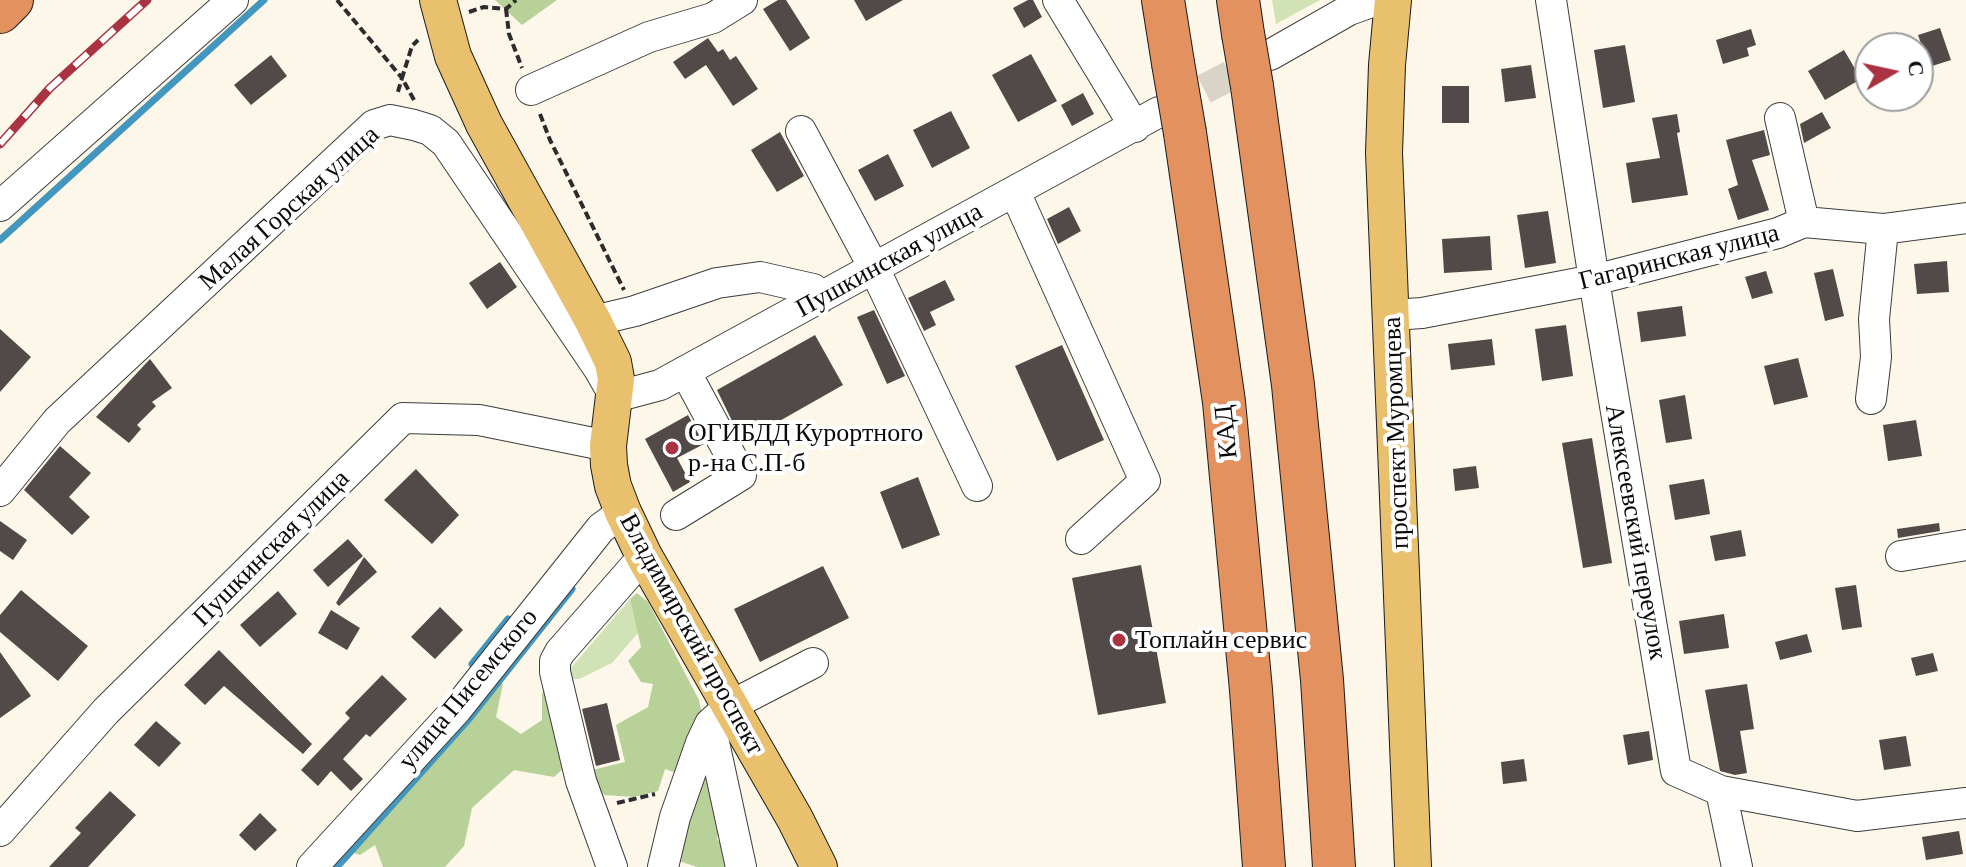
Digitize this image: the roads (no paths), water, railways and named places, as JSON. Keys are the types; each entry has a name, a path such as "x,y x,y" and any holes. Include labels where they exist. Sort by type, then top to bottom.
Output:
{"highway":[{"path":"0,12 12,0"},
{"name":"КАД","path":"1163,0 1173,63 1160,124 1224,402 1264,867"},
{"path":"1251,44 1293,385 1322,680 1334,867"}],"main road":[{"name":"проспект Муромцева","path":"1393,0 1384,153 1413,867"},
{"name":"Владимирский проспект","path":"447,8 453,56 484,124 613,362 615,397 608,446 613,486 623,512 720,715 795,819 819,867"}],"street":[{"path":"0,206 233,0"},
{"path":"531,90 649,37 713,18 742,0"},
{"path":"1058,0 1160,124"},
{"path":"1251,44 1377,0"},
{"name":"Алексеевский переулок","path":"1551,0 1676,771 1721,791 1857,816 1966,803"},
{"path":"1780,118 1804,222"},
{"name":"Малая Горская улица","path":"0,491 57,421 366,132 374,125 390,120 430,130 446,143 615,397"},
{"name":"Пушкинская улица","path":"615,397 660,385 1015,192 1160,124"},
{"path":"801,131 874,268 977,486"},
{"path":"1015,192 1145,481 1081,539"},
{"name":"Гагаринская улица","path":"1392,315 1422,313 1594,280 1778,233 1804,222 1883,229 1966,218"},
{"path":"1871,399 1876,357 1874,319 1883,229"},
{"path":"593,321 635,311 717,283 760,277 813,289 820,298"},
{"path":"676,515 741,475 685,371"},
{"name":"Пушкинская улица","path":"0,831 106,711 403,418 479,420 608,446"},
{"name":"улица Писемского","path":"312,867 457,709 601,528 623,512"},
{"path":"1901,556 1966,545"},
{"path":"612,867 581,781 555,661 644,556"},
{"path":"663,867 680,801 720,715 813,663"},
{"path":"720,715 741,867"},
{"path":"1721,791 1737,867"}],"waterway":[{"path":"0,240 264,0"},
{"path":"337,867 469,719 572,589"},
{"path":"472,664 508,619"}],"tunnel":[{"path":"1164,110 1264,58"}],"railway":[{"path":"0,144 50,88 147,0"}],"place":[{"name":"ОГИБДД Курортного р-на С.П-б","path":"672,448"},
{"name":"Топлайн сервис","path":"1119,640"}]}
